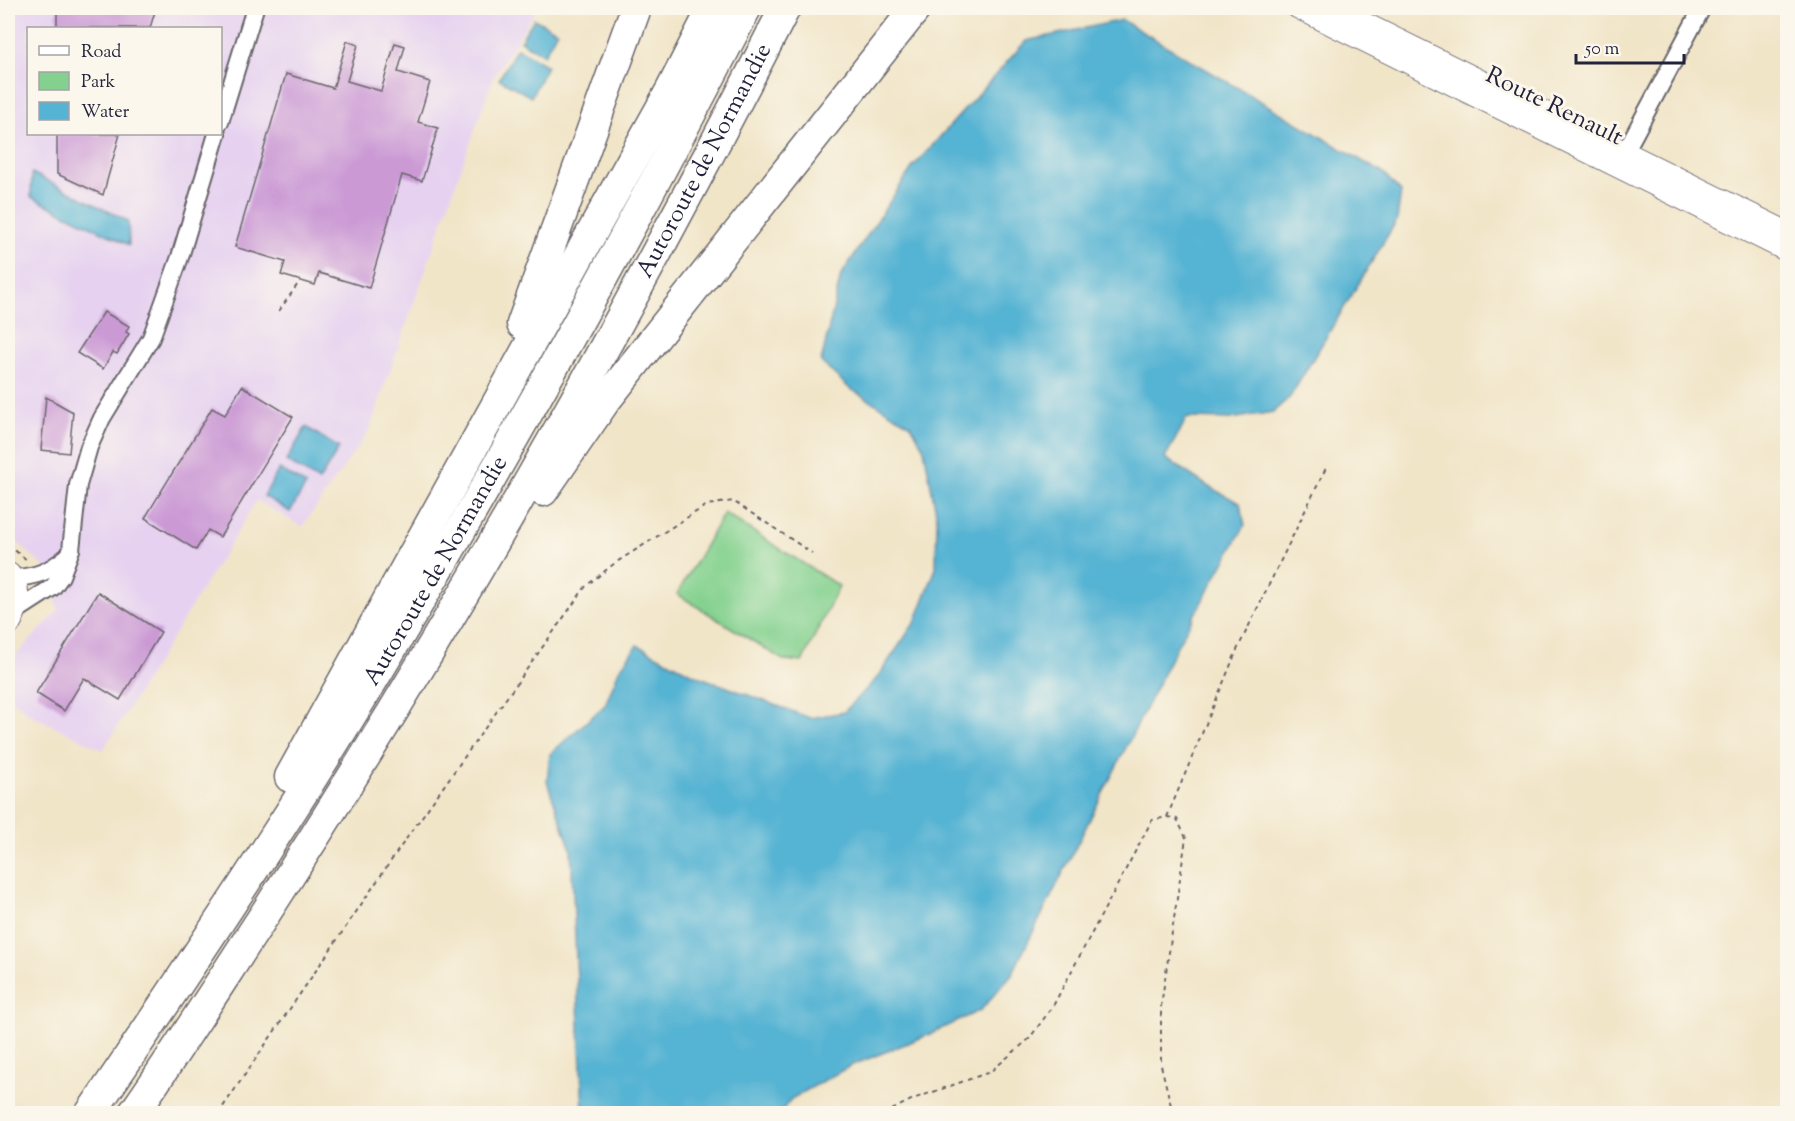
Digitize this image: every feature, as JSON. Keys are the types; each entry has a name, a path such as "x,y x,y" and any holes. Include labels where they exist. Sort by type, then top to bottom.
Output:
{"highway":[{"path":"440,504 458,455 494,384 538,285 636,8"},
{"path":"264,850 274,807 671,90 713,8"},
{"name":"Autoroute de Normandie","path":"90,1113 264,850 421,599 670,155 746,8"},
{"name":"Autoroute de Normandie","path":"133,1113 353,778 503,527 701,172 785,8"},
{"path":"503,527 538,498 605,401 916,8"},
{"path":"868,71 929,8"}],"main road":[{"path":"9,577 16,602 10,618"}],"street":[{"path":"222,115 255,8"},
{"name":"Route Renault","path":"1297,8 1788,252"},
{"name":"Route Renault","path":"1335,8 1788,232"},
{"path":"1554,135 1563,134 1616,160 1626,150 1702,8"},
{"path":"10,618 25,603 53,587 61,576 69,556 78,484 89,447 102,418 151,338 180,257 217,135"},
{"path":"9,577 37,576 49,571 69,556"}],"path":[{"path":"279,311 300,281"},
{"path":"1167,817 1237,650 1326,468"},
{"path":"218,1113 399,849 586,586 615,563 707,505 733,501 812,553"},
{"path":"8,545 33,565"},
{"path":"884,1113 914,1099 990,1072 1029,1039 1053,1006 1152,820 1167,817 1177,819 1186,838 1161,1006 1161,1065 1173,1113"}],"shaded area":[{"path":"8,8 537,8 493,78 369,431 302,527 257,500 103,750 31,715 8,697 8,663 59,610 43,566 8,534"}],"green space":[{"path":"724,513 839,586 802,662 783,660 677,594"}],"water":[{"path":"534,19 557,31 544,55 520,41"},
{"path":"1122,20 1383,173 1401,192 1397,220 1290,397 1273,412 1231,419 1187,418 1165,458 1209,487 1240,503 1245,525 1177,646 1012,974 981,1010 928,1035 850,1066 791,1099 780,1113 583,1113 571,849 547,782 550,754 605,705 619,670 637,645 695,675 810,718 844,712 877,678 915,622 936,568 937,518 924,449 911,425 849,388 821,362 841,275 912,168 1026,41"},
{"path":"517,48 547,66 531,97 499,79"},
{"path":"32,173 128,221 129,245 31,197"},
{"path":"306,427 339,448 319,481 286,461"},
{"path":"279,469 306,485 290,512 264,496"}],"building":[{"path":"57,8 156,8 150,27 57,27"},
{"path":"347,41 358,45 347,81 381,91 395,43 405,46 398,72 430,82 418,122 438,128 422,181 402,175 369,288 319,273 315,285 281,275 285,262 235,247 286,74 333,88"},
{"path":"57,135 120,135 103,195 57,174"},
{"path":"104,312 129,326 126,332 129,334 117,354 113,352 103,369 77,353"},
{"path":"242,386 293,417 220,537 208,530 196,550 145,518 212,408 225,415"},
{"path":"46,397 73,412 69,453 41,450"},
{"path":"98,592 161,632 120,700 84,678 64,711 36,693"}]}
